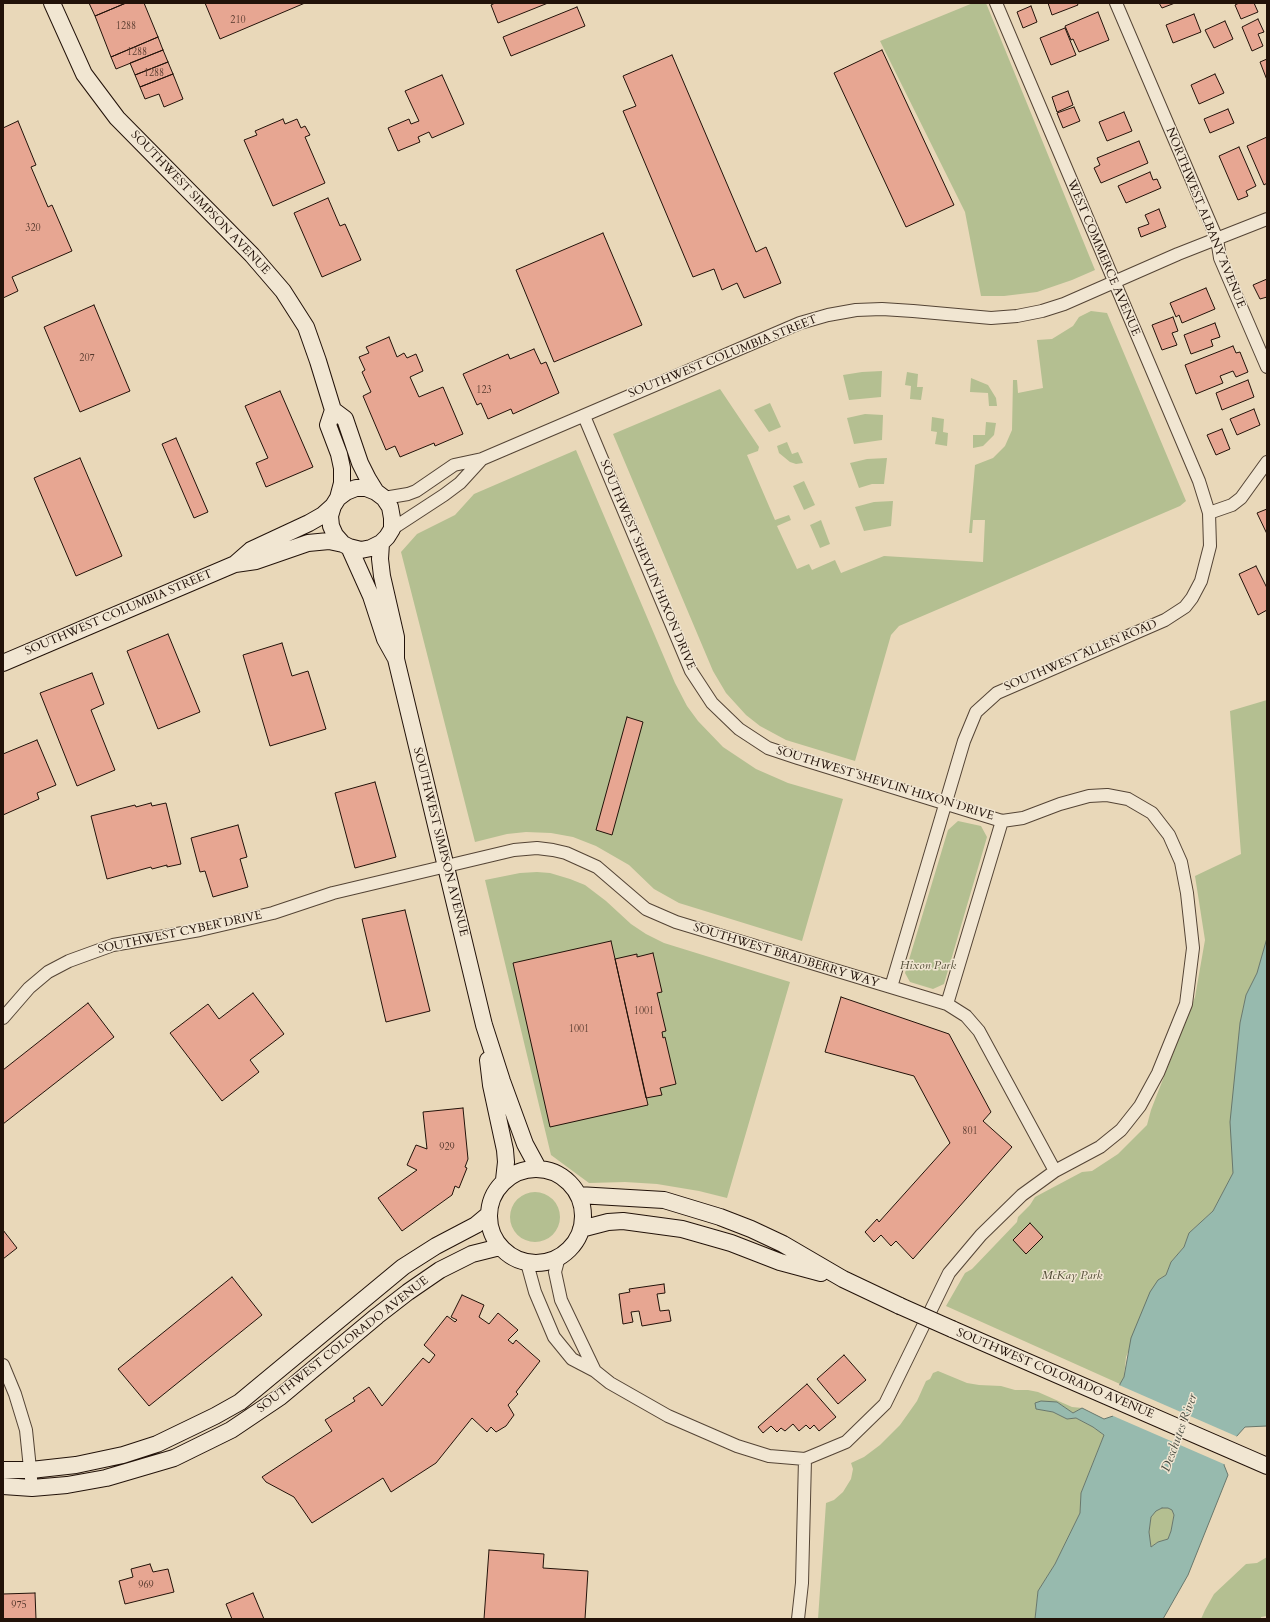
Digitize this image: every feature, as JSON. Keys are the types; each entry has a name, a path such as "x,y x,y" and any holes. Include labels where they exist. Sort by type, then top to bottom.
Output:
{"main road":[{"name":"SOUTHWEST SIMPSON AVENUE","path":"52,3 84,74 116,118 252,255 283,291 306,327 334,410 345,419 360,463 368,479 380,495"},
{"path":"334,410 328,424 339,454 342,468 342,483 330,516 331,526 335,536 346,545 361,550 371,548 381,543 392,529 390,507 380,495 366,488 356,488 346,492 336,502"},
{"name":"SOUTHWEST COLUMBIA STREET","path":"235,564 252,550 323,515 336,502"},
{"name":"SOUTHWEST COLUMBIA STREET","path":"3,663 235,564 256,561 308,543 329,541 346,545"},
{"name":"SOUTHWEST SIMPSON AVENUE","path":"381,543 380,559 382,576 396,637 396,659 484,1025 502,1081 523,1137 538,1168"},
{"name":"SOUTHWEST SIMPSON AVENUE","path":"346,545 371,596 385,639 396,659"},
{"name":"SOUTHWEST SIMPSON AVENUE","path":"484,1025 491,1085 506,1162 504,1180"},
{"path":"538,1168 554,1172 568,1182 578,1195 583,1212 581,1229 569,1250 559,1257 544,1263 527,1263 512,1257 500,1247 491,1232 488,1215 492,1196 504,1180 520,1171 538,1168"},
{"name":"SOUTHWEST COLORADO AVENUE","path":"578,1195 664,1200 720,1217 751,1229 784,1244 843,1279 900,1306 1267,1466"},
{"name":"SOUTHWEST COLORADO AVENUE","path":"3,1470 31,1470 76,1465 123,1455 157,1444 215,1416 240,1402 403,1267 436,1246 476,1224 488,1215"},
{"name":"SOUTHWEST COLORADO AVENUE","path":"581,1229 608,1222 623,1221 682,1229 731,1243 780,1262 843,1279"},
{"name":"SOUTHWEST COLORADO AVENUE","path":"3,1486 32,1488 67,1485 106,1478 174,1458 231,1430 280,1397 377,1316 440,1270 472,1254 500,1247"}],"street":[{"name":"WEST COMMERCE AVENUE","path":"996,3 1199,481 1209,513"},
{"name":"NORTHWEST ALBANY AVENUE","path":"1116,3 1217,240 1220,258 1267,367"},
{"name":"SOUTHWEST COLUMBIA STREET","path":"380,495 408,494 416,491 454,466 482,459 800,323 828,315 856,310 882,309 991,318 1042,312 1064,304 1178,254 1217,240 1267,219"},
{"name":"SOUTHWEST SHEVLIN HIXON DRIVE","path":"584,416 691,671 712,703 739,729 768,748 1002,821 1023,818 1060,804 1089,796 1107,795 1128,799 1152,813 1169,835 1181,862 1187,893 1193,948 1186,1004 1158,1074 1140,1106 1121,1130 1100,1147 1055,1171 1022,1195 981,1234 949,1273 885,1404 846,1442 805,1459"},
{"name":"SOUTHWEST COLUMBIA STREET","path":"392,529 460,483 482,459"},
{"path":"1209,513 1232,505 1241,498 1267,462"},
{"name":"SOUTHWEST ALLEN ROAD","path":"891,987 964,741 976,712 997,693 1164,620 1184,608 1198,587 1206,564 1210,546 1209,513"},
{"path":"947,1004 1002,821"},
{"name":"SOUTHWEST BRADBERRY WAY","path":"446,867 514,850 537,848 566,853 598,867 646,908 676,922 947,1004 966,1016 979,1031 1055,1171"},
{"name":"SOUTHWEST CYBER DRIVE","path":"3,1018 29,988 48,972 90,952 113,945 200,930 273,913 333,893 446,867"},
{"path":"559,1257 555,1272 561,1300 595,1371"},
{"path":"527,1263 535,1292 554,1337 572,1359 595,1371 610,1383 668,1416 737,1446 768,1456 805,1459 802,1583 798,1619"},
{"path":"3,1365 15,1394 26,1430 32,1488"}],"green space":[{"path":"973,3 986,3 1095,270 1037,292 1004,296 981,296 965,212 880,41"},
{"path":"1091,311 1107,313 1186,501 1180,506 899,626 891,635 855,761 786,740 760,726 746,715 726,693 713,671 613,434 720,389 759,447 758,451 747,455 775,520 789,515 791,520 777,526 797,569 809,564 812,570 835,560 841,573 884,556 983,562 985,520 973,520 972,533 969,533 975,465 993,458 1005,446 1012,430 1013,380 1017,380 1018,393 1043,388 1037,340 1052,339 1073,326 1079,317"},
{"path":"882,371 881,397 849,400 843,375"},
{"path":"907,372 918,374 917,387 923,387 921,400 910,399 911,386 905,385"},
{"path":"971,378 988,385 996,398 997,406 989,406 988,393 970,392"},
{"path":"770,403 781,427 769,432 754,410"},
{"path":"865,414 883,415 882,440 854,444 847,418"},
{"path":"932,417 944,419 943,432 948,433 947,446 935,444 937,432 931,431"},
{"path":"986,422 996,423 994,435 983,446 973,448 973,435 985,435"},
{"path":"787,442 792,454 798,452 803,463 796,464 790,462 779,453 777,446"},
{"path":"576,450 675,683 687,706 698,721 723,747 756,769 788,783 843,799 802,941 679,903 654,889 629,865 596,846 573,837 551,833 526,832 507,834 475,842 401,552 417,534 455,515 474,494"},
{"path":"887,458 884,484 872,484 859,488 850,463 867,459"},
{"path":"804,481 815,505 804,510 793,486"},
{"path":"893,501 891,526 864,531 855,507 874,502"},
{"path":"821,520 830,544 820,548 810,525"},
{"name":"McKay Park","path":"1267,700 1267,938 1257,973 1246,995 1240,1023 1235,1080 1233,1173 1213,1211 1189,1233 1184,1247 1171,1262 1166,1275 1158,1280 1126,1357 1124,1377 1120,1384 946,1306 965,1273 972,1269 1017,1222 1018,1217 1030,1205 1035,1197 1082,1172 1092,1171 1118,1154 1147,1125 1151,1110 1195,997 1205,940 1195,876 1241,854 1230,711"},
{"name":"Hixon Park","path":"958,821 981,826 987,837 944,984 933,989 910,982 905,973 948,830"},
{"path":"520,873 550,873 585,885 606,901 631,924 664,943 790,982 727,1198 699,1191 657,1184 625,1182 589,1183 551,1155 485,880"},
{"path":"530,1192 540,1192 553,1199 560,1212 560,1222 553,1235 540,1242 530,1242 521,1238 514,1231 510,1222 510,1212 514,1203 521,1196"},
{"path":"938,1371 967,1383 1001,1386 1015,1390 1038,1392 1072,1407 1082,1408 1073,1413 1057,1402 1037,1409 1053,1412 1067,1419 1076,1418 1104,1435 1081,1493 1080,1513 1055,1564 1038,1591 1035,1619 818,1619 826,1503 834,1500 843,1492 851,1479 853,1469 851,1463 864,1457 880,1445 900,1425 917,1401 926,1381 930,1379 933,1373"},
{"path":"1162,1508 1172,1510 1174,1515 1171,1531 1168,1539 1158,1542 1151,1547 1149,1532 1151,1517 1155,1511"},
{"path":"1267,1557 1267,1616 1261,1617 1261,1619 1201,1619 1214,1594 1246,1564 1257,1563"}],"water":[{"name":"Deschutes River","path":"1267,938 1267,1426 1245,1427 1236,1437 1224,1465 1228,1475 1188,1575 1163,1619 1035,1619 1038,1591 1055,1564 1080,1513 1081,1493 1104,1435 1076,1418 1067,1419 1053,1412 1036,1409 1035,1403 1041,1401 1057,1402 1073,1413 1082,1408 1104,1419 1113,1416 1120,1384 1124,1377 1131,1338 1150,1292 1158,1280 1166,1275 1171,1262 1184,1247 1189,1233 1213,1211 1233,1173 1230,1122 1240,1023 1246,995 1257,973","holes":["1162,1508 1172,1510 1174,1515 1168,1539 1158,1542 1151,1547 1149,1532 1151,1517 1156,1511"]}],"pier":[{"path":"1119,1385 1238,1437 1226,1465 1111,1415"}],"building":[{"path":"89,3 126,3 95,16"},
{"path":"126,3 144,3 158,37 111,57 95,16"},
{"path":"205,3 305,3 220,39"},
{"path":"495,3 548,3 498,23 491,5"},
{"path":"1048,3 1077,3 1078,5 1052,15"},
{"path":"1159,3 1175,3 1162,8"},
{"path":"1239,3 1254,3 1258,12 1241,19 1235,5"},
{"path":"1031,6 1037,22 1023,28 1017,12"},
{"path":"577,7 585,26 511,56 503,37"},
{"path":"1098,12 1109,40 1079,52 1073,39 1071,40 1065,26"},
{"path":"1194,14 1201,32 1173,43 1166,25"},
{"path":"1258,19 1264,32 1258,34 1263,46 1252,51 1242,27"},
{"path":"1225,21 1233,39 1214,48 1205,30"},
{"path":"1065,28 1076,55 1051,65 1040,38"},
{"path":"158,37 163,50 116,69 111,57"},
{"path":"163,50 168,62 135,75 130,63"},
{"path":"882,50 954,205 906,227 834,73"},
{"path":"672,55 756,252 766,247 781,283 744,298 737,283 722,290 714,269 693,277 623,111 636,106 623,76"},
{"path":"1267,59 1267,80 1260,62"},
{"path":"168,62 173,74 140,87 135,75"},
{"path":"173,74 183,99 164,107 159,94 145,99 140,87"},
{"path":"1215,74 1224,93 1199,104 1191,85"},
{"path":"442,75 464,124 432,138 429,132 418,137 420,142 398,151 388,128 409,119 411,124 419,121 405,91"},
{"path":"1068,91 1073,105 1057,112 1052,97"},
{"path":"1074,107 1080,121 1063,128 1057,113"},
{"path":"1228,109 1234,123 1210,133 1204,119"},
{"path":"1124,112 1132,131 1107,141 1099,122"},
{"path":"283,119 285,124 297,119 301,128 305,126 310,135 305,137 325,183 273,206 244,140 257,135 255,131"},
{"path":"18,121 36,165 31,167 48,207 52,205 72,251 12,277 18,291 3,298 3,128"},
{"path":"1267,137 1267,183 1264,185 1247,146"},
{"path":"1139,141 1148,163 1101,183 1094,168 1100,165 1097,158"},
{"path":"1239,147 1256,186 1246,191 1248,196 1238,200 1219,156"},
{"path":"1150,172 1153,180 1157,179 1161,188 1126,203 1118,186"},
{"path":"328,198 340,226 345,224 361,260 322,277 294,213"},
{"path":"1159,209 1166,227 1141,237 1138,228 1149,224 1145,215"},
{"path":"603,233 642,325 554,362 516,270"},
{"path":"1267,279 1267,297 1260,299 1253,285"},
{"path":"1206,288 1215,309 1182,323 1179,315 1176,317 1170,303"},
{"path":"94,305 130,391 80,412 44,327"},
{"path":"1173,317 1178,331 1172,333 1177,345 1162,350 1152,325"},
{"path":"1215,323 1220,337 1211,340 1213,346 1191,354 1184,335"},
{"path":"389,337 397,357 404,353 407,358 416,354 423,371 410,377 419,397 443,387 463,434 435,446 434,443 400,457 395,446 386,450 363,396 371,392 362,372 365,370 359,357 369,353 366,347"},
{"path":"1233,346 1236,353 1240,352 1248,372 1236,377 1233,371 1220,376 1223,383 1196,394 1185,365"},
{"path":"534,349 541,364 546,362 559,393 513,414 511,409 488,419 481,403 477,405 463,374 508,354 510,359"},
{"path":"1248,380 1254,397 1222,410 1216,393"},
{"path":"280,391 313,467 266,487 256,463 268,458 245,406"},
{"path":"1254,409 1260,425 1237,435 1230,419"},
{"path":"1222,429 1230,449 1216,455 1207,435"},
{"path":"176,438 208,512 194,518 162,444"},
{"path":"80,458 122,556 76,576 34,478"},
{"path":"1267,509 1267,534 1257,513"},
{"path":"1256,566 1267,588 1267,610 1258,615 1239,574"},
{"path":"168,634 200,712 158,729 127,651"},
{"path":"282,643 292,676 308,671 326,729 270,746 243,655"},
{"path":"92,673 104,704 91,710 115,770 77,786 40,693"},
{"path":"627,717 643,722 612,835 596,830"},
{"path":"37,740 56,785 37,793 39,799 3,815 3,754"},
{"path":"375,782 396,857 355,868 335,793"},
{"path":"151,803 152,806 166,803 181,864 167,867 167,865 152,869 151,867 107,879 91,816 135,805 136,807"},
{"path":"238,825 247,857 240,859 248,887 213,897 205,871 200,872 191,838"},
{"path":"405,910 430,1011 386,1022 362,919"},
{"path":"611,941 648,1105 550,1127 513,963"},
{"path":"653,953 662,992 657,993 666,1031 662,1032 663,1038 665,1037 676,1084 660,1088 662,1095 646,1098 615,959 637,954 637,957"},
{"path":"253,993 284,1034 250,1060 259,1072 222,1101 170,1033 208,1004 219,1019"},
{"path":"841,997 949,1034 991,1112 983,1121 1012,1147 913,1259 896,1241 891,1246 881,1235 874,1242 865,1232 877,1219 879,1222 950,1143 914,1076 825,1052"},
{"path":"88,1003 114,1037 3,1124 3,1070"},
{"path":"463,1108 468,1159 465,1167 467,1168 459,1188 455,1186 452,1195 402,1231 378,1198 417,1170 407,1165 416,1145 427,1149 423,1112"},
{"path":"1030,1223 1043,1237 1026,1254 1013,1240"},
{"path":"3,1230 17,1248 3,1259"},
{"path":"232,1277 262,1315 149,1406 118,1369"},
{"path":"664,1284 665,1293 657,1294 660,1311 669,1310 671,1321 642,1326 639,1311 631,1312 633,1322 623,1324 619,1294 630,1292 629,1289"},
{"path":"462,1295 484,1305 479,1317 489,1324 498,1313 518,1330 508,1340 513,1344 516,1340 540,1361 516,1392 518,1394 508,1405 514,1415 506,1426 496,1432 491,1427 487,1432 472,1418 436,1463 391,1492 383,1478 312,1523 294,1497 266,1482 262,1477 332,1431 325,1420 355,1401 353,1398 369,1387 382,1406 423,1358 429,1363 435,1355 424,1345 447,1316 455,1322 457,1320 451,1317"},
{"path":"844,1355 866,1380 838,1404 817,1379"},
{"path":"807,1384 836,1417 819,1431 814,1425 810,1429 806,1425 799,1431 793,1424 785,1431 781,1428 777,1432 771,1426 763,1433 758,1427"},
{"path":"489,1550 544,1554 543,1568 588,1571 585,1619 484,1619"},
{"path":"150,1564 153,1572 168,1569 174,1592 125,1604 119,1581 133,1577 131,1569"},
{"path":"35,1593 36,1619 3,1619 3,1594"},
{"path":"253,1593 264,1619 232,1619 226,1604"}]}
